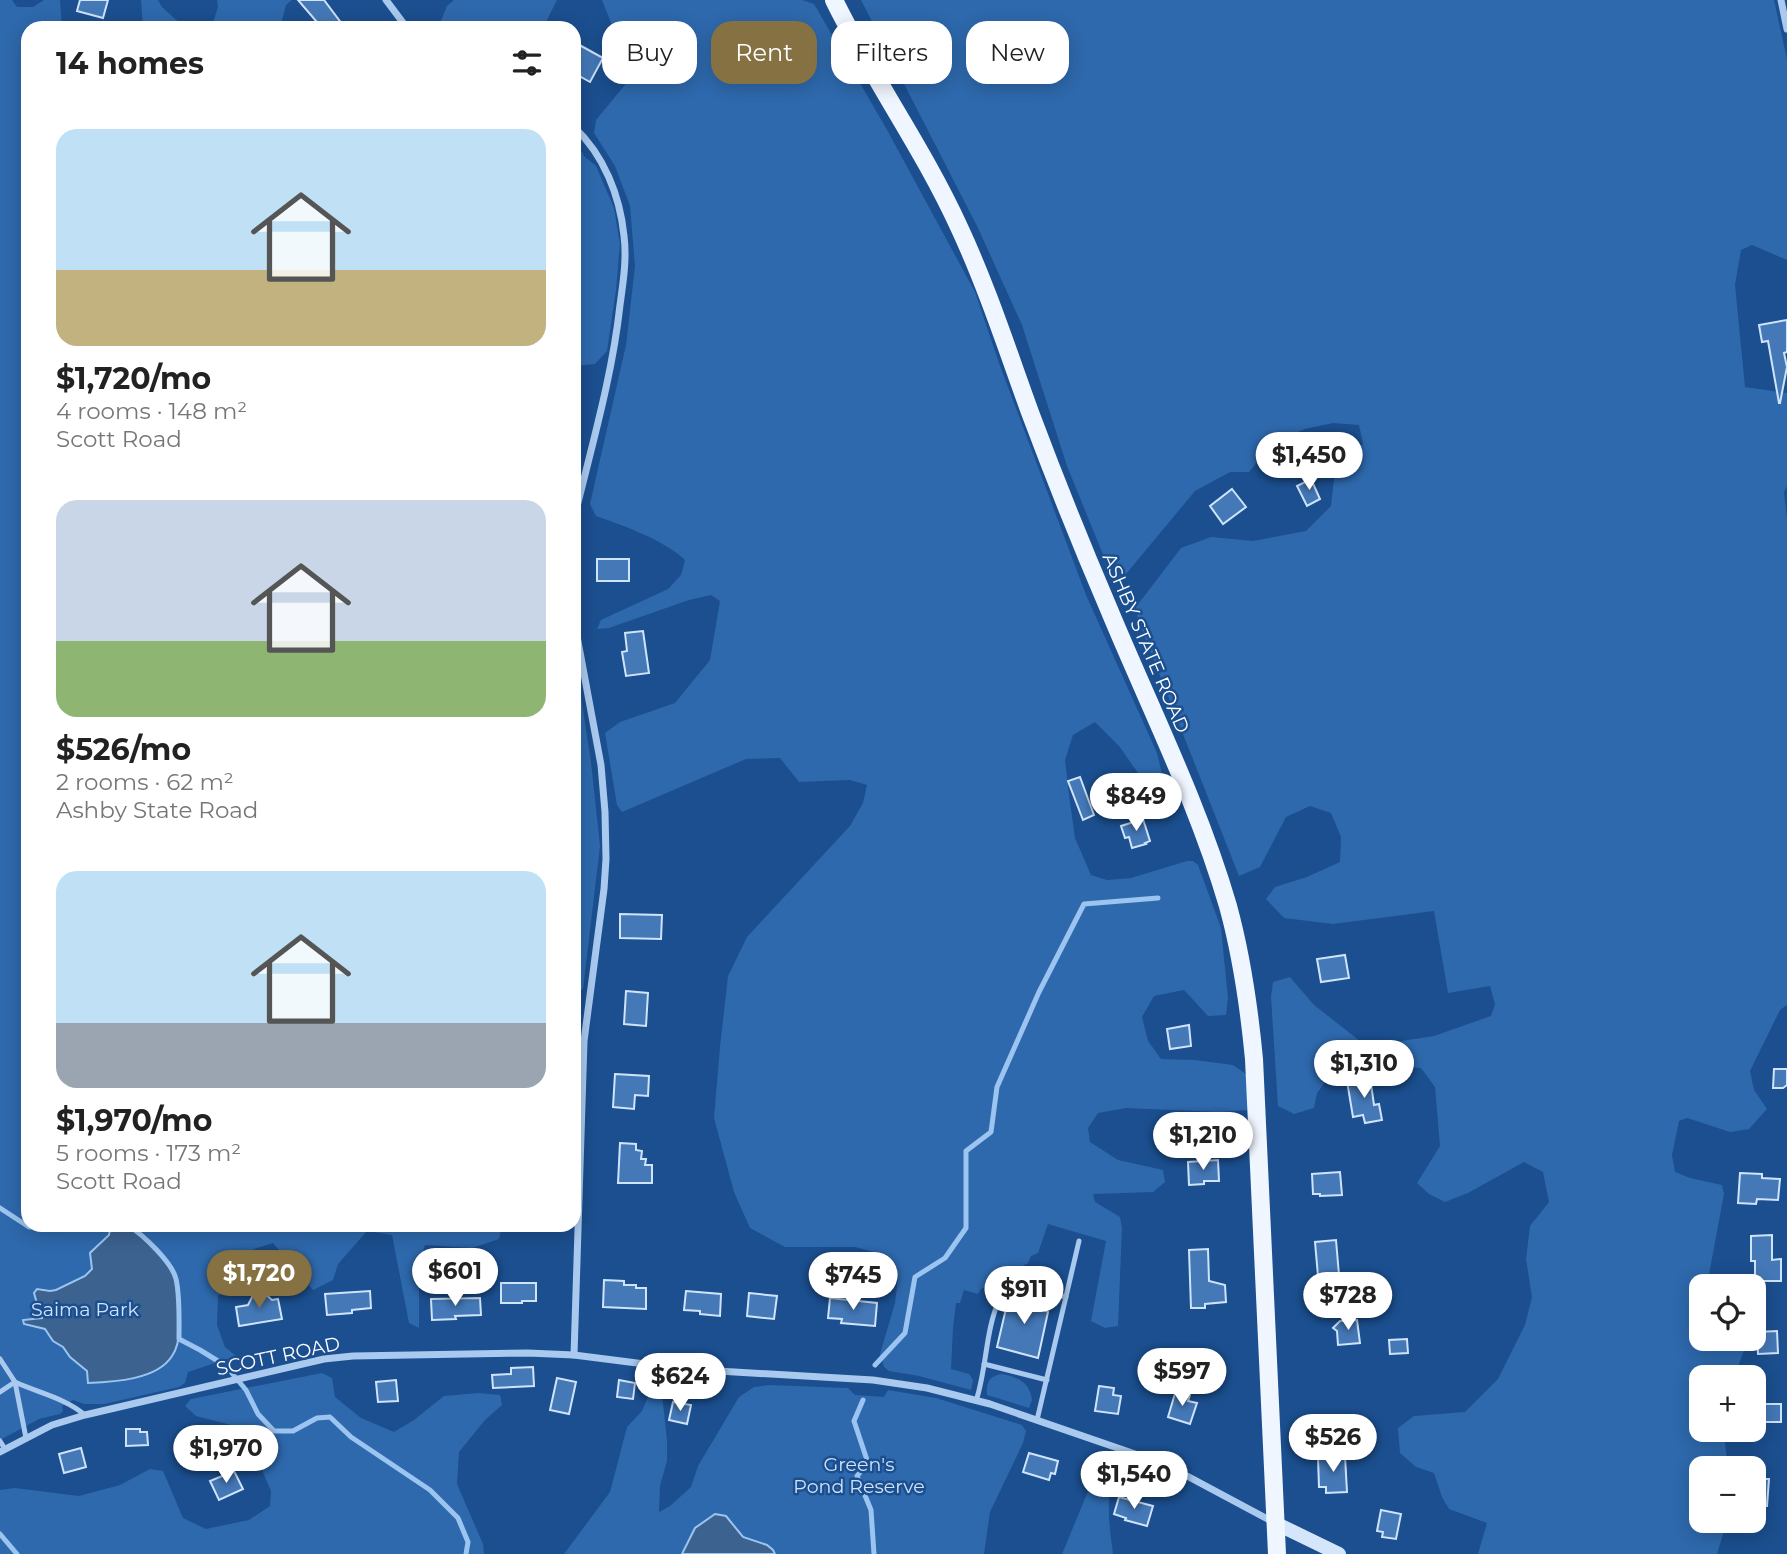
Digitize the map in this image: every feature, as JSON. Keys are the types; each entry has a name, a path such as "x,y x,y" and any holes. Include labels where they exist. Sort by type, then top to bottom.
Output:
{"main road":[{"name":"ASHBY STATE ROAD","path":"834,0 863,56 946,199 974,260 1080,540 1191,799 1227,905 1246,988 1254,1059 1276,1554"}],"street":[{"path":"386,0 402,21"},
{"path":"1781,0 1787,29"},
{"path":"581,135 591,146 608,176 619,207 625,247 623,286 614,351 581,490"},
{"path":"581,658 601,765 606,874 584,1041 581,1135"},
{"path":"574,1355 578,1232"},
{"name":"SCOTT ROAD","path":"2,1449 52,1425 85,1415 324,1359 353,1356 528,1353 574,1355 684,1369 873,1380 927,1388 1037,1420 1135,1454 1189,1477 1275,1523"},
{"path":"1275,1523 1339,1554"}],"lane":[{"path":"1037,1420 1079,1241"},
{"path":"976,1401 1000,1297 1021,1289 1066,1297"},
{"path":"0,1359 15,1382 26,1437"},
{"path":"984,1364 1047,1380"},
{"path":"0,1392 15,1382"},
{"path":"15,1382 62,1400 85,1415"},
{"path":"0,1441 2,1449"}],"green space":[{"name":"Saima Park","path":"0,0 12,0 17,7 33,7 44,0 60,0 62,21 21,21 21,1232 366,1232 338,1264 333,1280 313,1290 273,1243 254,1249 241,1271 218,1296 217,1325 225,1347 236,1356 188,1372 185,1383 179,1387 104,1404 84,1404 73,1400 62,1406 63,1411 60,1414 39,1419 0,1440"},
{"path":"141,0 158,0 177,21 142,21"},
{"path":"217,0 292,0 286,5 283,21 214,21 218,7"},
{"path":"454,0 557,0 546,21 441,21 447,6"},
{"path":"602,0 802,0 814,4 831,33 831,84 860,84 975,292 1086,595 1157,753 1162,774 1157,780 1143,780 1119,746 1095,722 1073,735 1065,760 1069,795 1075,838 1091,875 1107,880 1131,878 1193,861 1198,865 1221,928 1228,998 1226,1015 1208,1016 1184,990 1154,996 1142,1017 1148,1041 1161,1059 1233,1065 1250,1077 1247,1110 1219,1112 1126,1108 1098,1113 1088,1128 1090,1142 1118,1160 1163,1170 1165,1182 1153,1192 1093,1194 1095,1202 1120,1217 1122,1228 1118,1326 1105,1328 1091,1321 1106,1241 1048,1224 1038,1253 1031,1256 1028,1263 981,1289 978,1294 964,1290 960,1303 956,1303 951,1369 969,1374 973,1380 971,1390 889,1371 884,1367 880,1354 895,1303 898,1278 888,1256 855,1247 785,1247 750,1228 734,1192 714,1118 728,976 747,937 850,826 863,803 867,785 850,780 799,782 780,758 746,759 622,812 617,805 605,733 620,722 675,703 710,660 720,601 711,595 689,600 609,628 597,629 601,620 668,589 681,575 685,560 655,540 596,516 590,504 626,345 635,266 630,206 615,166 594,133 596,120 626,84 697,84 697,21 610,21"},
{"path":"861,0 1774,0 1787,59 1787,260 1752,245 1741,250 1735,285 1745,387 1787,393 1787,486 1784,492 1787,519 1787,1005 1780,1010 1750,1071 1754,1090 1767,1109 1749,1129 1730,1132 1687,1118 1679,1121 1672,1155 1675,1172 1722,1185 1724,1194 1709,1274 1689,1274 1689,1351 1744,1351 1739,1365 1689,1365 1689,1442 1725,1442 1727,1456 1689,1456 1689,1533 1723,1533 1717,1554 1478,1554 1487,1523 1449,1509 1434,1473 1416,1467 1400,1453 1398,1428 1414,1416 1465,1412 1498,1379 1525,1325 1532,1297 1526,1259 1530,1226 1549,1202 1543,1172 1524,1162 1468,1193 1445,1202 1429,1194 1417,1183 1440,1146 1435,1087 1421,1068 1365,1063 1336,1068 1317,1093 1314,1108 1294,1114 1278,1106 1271,997 1273,982 1290,977 1314,1005 1360,1041 1395,1042 1434,1036 1491,1016 1495,1004 1490,986 1448,993 1434,911 1333,924 1284,918 1266,899 1275,887 1307,877 1340,862 1341,837 1331,813 1310,806 1286,817 1260,867 1239,876 1138,620 1136,607 1181,548 1211,537 1253,541 1306,531 1331,506 1335,470 1363,444 1359,425 1333,423 1305,429 1274,442 1249,472 1230,472 1195,491 1121,580 1113,579 1067,466 1022,325 978,228 904,84 952,84 952,21 872,21"},
{"path":"581,151 596,166 614,208 620,244 607,351 595,364 581,365"},
{"path":"581,697 600,846 581,990"},
{"path":"373,1232 500,1232 499,1239 472,1248 425,1245 419,1266 419,1328 409,1323 392,1235"},
{"path":"322,1373 332,1378 335,1397 361,1418 394,1432 444,1396 478,1393 500,1395 502,1405 485,1420 459,1452 457,1484 483,1544 484,1554 0,1554 0,1490 15,1488 79,1496 120,1485 150,1469 163,1471 183,1518 206,1529 249,1520 270,1506 271,1491 248,1438 231,1425 196,1416 185,1406 191,1399"},
{"path":"1002,1374 1018,1379 1026,1385 1032,1400 1029,1408 987,1395 989,1380"},
{"name":"Green's Pond Reserve","path":"653,1385 662,1394 667,1440 667,1461 660,1486 659,1512 691,1487 698,1466 739,1397 754,1387 769,1385 848,1388 855,1395 884,1397 888,1390 936,1398 1022,1425 1026,1431 1023,1443 990,1512 984,1554 564,1554 610,1492 627,1427 642,1411"},
{"path":"1101,1460 1109,1462 1111,1472 1109,1515 1113,1554 1062,1554"}],"shaded area":[{"path":"110,1232 137,1232 173,1270 178,1288 178,1339 172,1356 156,1370 134,1378 88,1383 87,1371 70,1357 63,1347 53,1341 45,1329 24,1324 23,1320 42,1318 43,1309 34,1293 37,1289 56,1290 85,1276 92,1269 90,1253"},
{"path":"715,1514 726,1516 743,1537 767,1545 775,1554 682,1554 695,1528"}],"building":[{"path":"80,0 108,0 103,18 77,11"},
{"path":"298,0 324,0 340,21 316,21"},
{"path":"581,46 602,60 590,82 581,77"},
{"path":"1787,320 1787,352 1784,353 1787,367 1779,403 1768,341 1762,342 1759,325"},
{"path":"1311,479 1320,499 1307,506 1297,486"},
{"path":"1232,489 1246,507 1223,524 1210,506"},
{"path":"597,559 629,559 629,581 597,581"},
{"path":"643,631 649,673 626,676 622,652 627,651 625,633"},
{"path":"1080,777 1094,815 1083,820 1068,781"},
{"path":"1143,819 1150,841 1132,848 1129,837 1125,838 1121,826"},
{"path":"620,914 662,915 661,939 620,938"},
{"path":"1345,955 1349,978 1321,982 1317,959"},
{"path":"626,991 648,993 646,1026 624,1024"},
{"path":"1189,1025 1191,1046 1170,1049 1167,1029"},
{"path":"1774,1069 1787,1069 1787,1085 1783,1088 1773,1088"},
{"path":"615,1074 649,1076 648,1096 635,1095 634,1109 613,1107"},
{"path":"1370,1077 1374,1105 1379,1104 1382,1120 1365,1123 1363,1115 1353,1117 1347,1081"},
{"path":"620,1143 636,1144 636,1150 642,1151 641,1159 646,1159 645,1165 652,1165 652,1183 618,1183"},
{"path":"1218,1160 1219,1181 1189,1185 1188,1162"},
{"path":"1340,1172 1342,1195 1313,1194 1312,1174"},
{"path":"1740,1173 1762,1174 1762,1178 1780,1179 1778,1200 1757,1199 1756,1204 1738,1203"},
{"path":"1772,1235 1772,1260 1781,1259 1781,1281 1766,1281 1766,1274 1755,1274 1755,1261 1751,1261 1751,1236"},
{"path":"1336,1240 1339,1275 1318,1276 1315,1242"},
{"path":"1208,1249 1209,1281 1225,1285 1226,1302 1205,1304 1205,1308 1191,1308 1189,1250"},
{"path":"604,1280 624,1281 624,1285 646,1288 646,1309 603,1307"},
{"path":"501,1283 536,1283 536,1301 501,1303"},
{"path":"262,1291 272,1300 278,1299 282,1319 239,1326 236,1307 248,1305 254,1293"},
{"path":"370,1291 371,1308 327,1315 325,1294"},
{"path":"686,1291 721,1294 720,1316 684,1310"},
{"path":"749,1293 777,1296 774,1319 747,1316"},
{"path":"1018,1296 1048,1302 1038,1358 997,1347 1008,1300 1016,1302"},
{"path":"480,1298 481,1315 432,1320 431,1299"},
{"path":"830,1298 877,1303 875,1326 841,1323 842,1319 828,1318"},
{"path":"1357,1320 1360,1343 1338,1345 1337,1331 1333,1328 1340,1321"},
{"path":"1777,1331 1778,1353 1758,1354 1758,1351 1766,1351 1766,1332"},
{"path":"1407,1339 1408,1353 1390,1354 1389,1340"},
{"path":"533,1367 534,1386 493,1388 492,1375 511,1374 511,1368"},
{"path":"557,1378 576,1382 569,1414 550,1410"},
{"path":"396,1380 398,1401 378,1402 376,1382"},
{"path":"619,1380 635,1383 633,1399 617,1397"},
{"path":"1099,1386 1114,1388 1113,1395 1121,1396 1118,1414 1095,1411"},
{"path":"1176,1390 1190,1395 1188,1401 1197,1403 1190,1424 1168,1417"},
{"path":"673,1402 691,1405 687,1424 669,1420"},
{"path":"1766,1404 1781,1404 1781,1422 1766,1422"},
{"path":"126,1429 147,1432 148,1445 126,1446"},
{"path":"81,1448 86,1467 64,1473 59,1454"},
{"path":"1029,1453 1058,1461 1055,1474 1051,1473 1049,1480 1023,1472"},
{"path":"1345,1456 1347,1492 1326,1493 1326,1487 1319,1487 1318,1458"},
{"path":"234,1471 243,1489 219,1500 210,1481"},
{"path":"1766,1479 1769,1479 1767,1506"},
{"path":"1119,1497 1153,1506 1147,1526 1114,1514"},
{"path":"1381,1510 1401,1514 1396,1539 1382,1537 1383,1532 1377,1531"}],"waterway":[{"path":"875,1365 905,1333 915,1277 945,1258 966,1228 966,1151 991,1132 997,1087 1039,992 1084,904 1158,898"},
{"path":"0,1208 21,1222"},
{"path":"137,1232 169,1265 176,1279 179,1339 226,1366 246,1390 258,1414 274,1431 293,1431 317,1418 330,1417 351,1437 430,1490 458,1518 468,1542 466,1554"},
{"path":"863,1400 854,1421 868,1463 857,1476 871,1510 874,1554"},
{"path":"0,1534 17,1554"}]}
